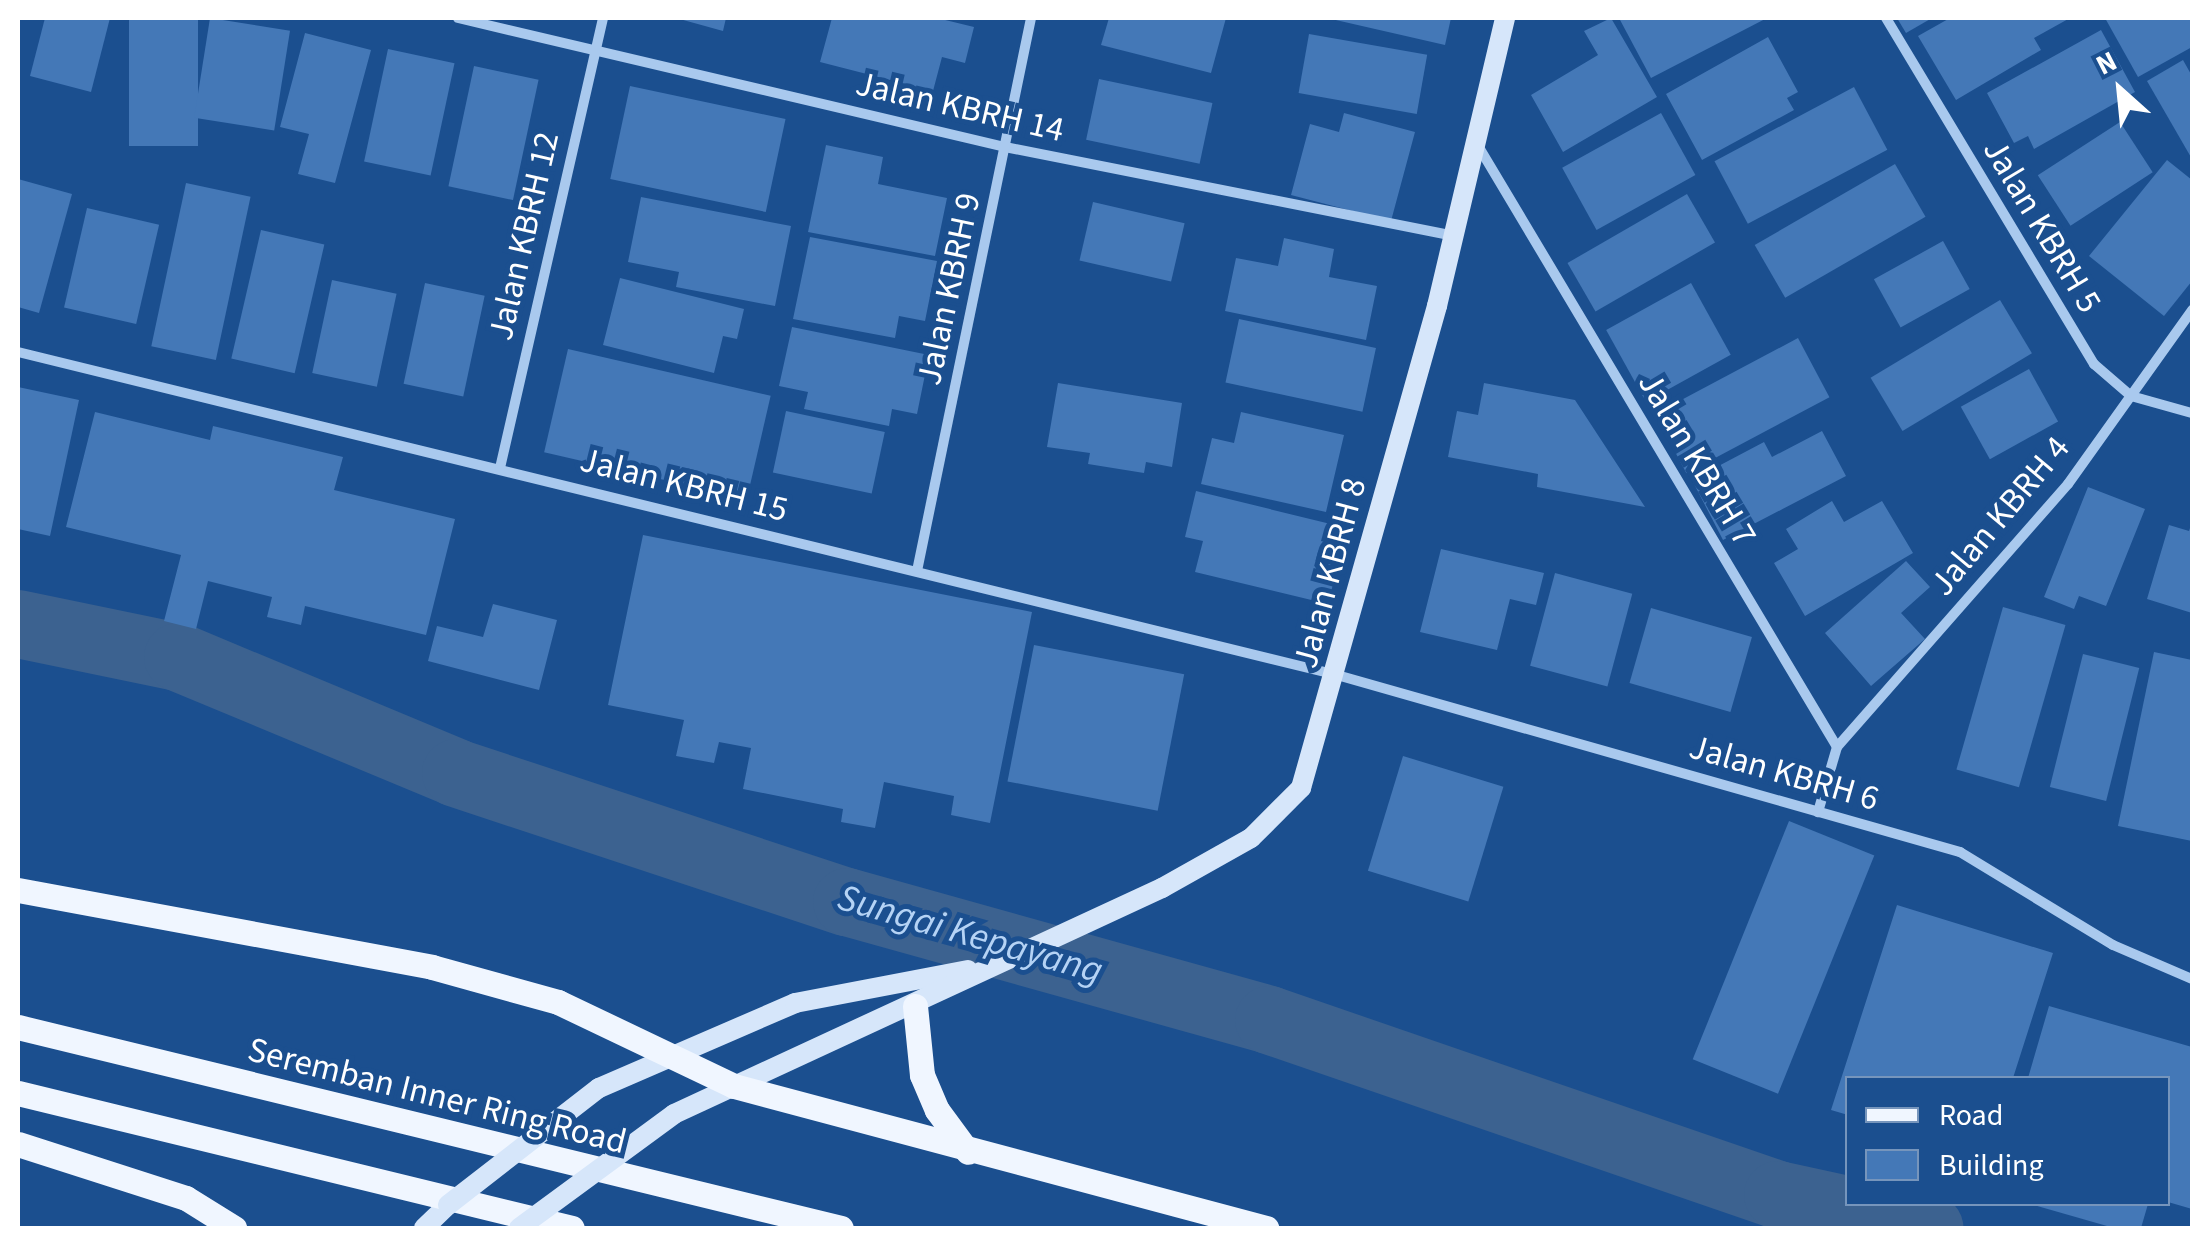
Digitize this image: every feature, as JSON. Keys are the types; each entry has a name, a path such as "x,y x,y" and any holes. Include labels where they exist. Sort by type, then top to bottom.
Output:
{"main road":[{"path":"18,890 432,967 558,1002 666,1057 734,1086 968,1152 1266,1228"},
{"path":"915,1006 922,1075 937,1110 968,1152"},
{"name":"Seremban Inner Ring Road","path":"18,1026 840,1228"},
{"path":"18,1093 572,1228"},
{"path":"18,1144 186,1198 234,1228"}],"street":[{"name":"Jalan KBRH 14","path":"458,18 1006,147 1453,236"},
{"name":"Jalan KBRH 12","path":"500,468 602,18"},
{"name":"Jalan KBRH 9","path":"916,572 1031,18"},
{"name":"Jalan KBRH 8","path":"984,967 1162,888 1280,814 1300,788 1337,676 1453,236 1505,18"},
{"name":"Jalan KBRH 5","path":"1886,18 2046,290 2094,364 2130,396 2192,413"},
{"name":"Jalan KBRH 7","path":"1476,142 1837,746"},
{"name":"Jalan KBRH 4","path":"1837,746 2068,484 2192,310"},
{"name":"Jalan KBRH 15","path":"18,352 1337,676"},
{"name":"Jalan KBRH 6","path":"1337,676 1960,852 2113,945 2192,980"},
{"path":"1818,812 1837,746"},
{"path":"519,1228 674,1114 915,1006 984,967"},
{"path":"424,1228 599,1088 794,1003 984,967"}],"building":[{"path":"45,18 110,18 91,92 30,76"},
{"path":"129,18 198,18 198,146 129,146"},
{"path":"210,18 290,31 274,130 194,118"},
{"path":"676,18 726,18 723,31"},
{"path":"832,18 937,18 974,27 965,63 942,57 933,91 820,62"},
{"path":"1109,18 1226,18 1211,73 1101,45"},
{"path":"1327,18 1451,18 1445,45"},
{"path":"1611,18 1657,97 1563,152 1531,95 1598,55 1584,31"},
{"path":"1619,18 1767,18 1651,78"},
{"path":"1897,18 1932,18 1906,33"},
{"path":"1950,18 2070,18 2034,38 2041,50 1956,100 1918,36"},
{"path":"2105,18 2192,18 2192,47 2138,77"},
{"path":"2101,30 2135,92 2034,149 2028,136 2014,143 1987,93"},
{"path":"305,33 371,50 335,183 298,174 309,134 280,127"},
{"path":"1309,34 1427,55 1417,114 1299,93"},
{"path":"1768,37 1798,92 1787,98 1794,110 1702,160 1666,94"},
{"path":"388,49 455,63 431,176 364,161"},
{"path":"2183,60 2192,76 2192,159 2147,81"},
{"path":"474,66 539,80 513,200 448,186"},
{"path":"1099,79 1212,103 1200,164 1086,140"},
{"path":"630,86 786,119 766,212 610,179"},
{"path":"1854,87 1887,150 1748,224 1714,161"},
{"path":"1344,113 1415,132 1391,221 1291,195 1310,124 1339,132"},
{"path":"1661,113 1695,175 1597,230 1562,168"},
{"path":"2120,122 2153,172 2070,226 2038,175"},
{"path":"826,145 883,157 878,184 947,198 935,256 808,232"},
{"path":"2167,160 2192,180 2192,281 2164,316 2089,256"},
{"path":"1895,164 1926,217 1785,298 1755,245"},
{"path":"18,179 72,194 39,313 18,307"},
{"path":"186,183 251,197 216,360 151,346"},
{"path":"1687,194 1715,242 1595,311 1567,263"},
{"path":"641,197 791,226 775,306 676,287 679,272 628,262"},
{"path":"1093,202 1185,223 1171,282 1080,260"},
{"path":"87,208 159,225 136,324 64,307"},
{"path":"261,230 324,245 295,373 231,359"},
{"path":"810,237 937,261 925,321 899,316 895,338 793,319"},
{"path":"1284,238 1334,249 1329,277 1377,286 1366,340 1225,311 1236,258 1278,266"},
{"path":"1943,241 1970,289 1901,327 1874,279"},
{"path":"620,278 744,309 737,339 723,336 714,373 603,345"},
{"path":"332,280 397,294 377,387 312,373"},
{"path":"425,283 485,296 463,396 404,384"},
{"path":"1691,283 1731,355 1646,402 1606,330"},
{"path":"2000,300 2032,353 1903,431 1871,378"},
{"path":"1239,319 1376,348 1362,412 1225,383"},
{"path":"792,327 929,355 917,414 892,409 889,426 804,409 808,392 779,386"},
{"path":"1798,338 1829,397 1686,473 1655,414"},
{"path":"568,349 771,396 747,499 544,452"},
{"path":"2029,369 2058,421 1990,459 1961,407"},
{"path":"1058,383 1182,403 1172,467 1146,462 1144,473 1088,464 1090,453 1047,447"},
{"path":"1484,383 1575,400 1645,507 1537,487 1538,474 1448,457 1457,411 1478,415"},
{"path":"18,387 79,400 50,536 18,529"},
{"path":"786,411 885,432 872,494 773,473"},
{"path":"95,412 210,440 213,426 343,457 334,490 455,519 426,635 305,606 301,625 267,617 272,597 208,581 196,629 164,621 181,555 66,527"},
{"path":"1241,412 1344,435 1326,512 1201,484 1212,438 1234,443"},
{"path":"1822,431 1846,476 1723,540 1692,480 1764,442 1772,457"},
{"path":"2088,487 2145,509 2106,606 2079,596 2074,609 2044,597"},
{"path":"1196,491 1347,528 1328,604 1195,572 1203,541 1185,537"},
{"path":"1832,501 1844,522 1882,501 1913,553 1805,616 1774,563 1798,549 1786,529"},
{"path":"2192,522 2192,613 2147,599 2169,525 2189,531"},
{"path":"643,535 1032,612 990,823 951,815 954,796 884,782 875,828 841,822 843,809 743,789 751,748 719,742 714,763 676,756 684,720 608,705"},
{"path":"1441,549 1544,573 1536,605 1510,599 1497,650 1420,632"},
{"path":"1906,561 1930,587 1901,613 1925,639 1871,686 1825,633"},
{"path":"1555,573 1632,594 1607,686 1530,666"},
{"path":"493,604 557,620 539,690 428,661 437,626 483,637"},
{"path":"2003,607 2065,625 2019,787 1956,769"},
{"path":"1651,608 1752,637 1730,712 1630,683"},
{"path":"1034,645 1184,674 1158,811 1007,781"},
{"path":"2154,652 2192,660 2192,841 2118,826"},
{"path":"2083,654 2139,668 2106,801 2050,787"},
{"path":"1403,756 1503,787 1468,901 1368,871"},
{"path":"1789,821 1874,855 1778,1094 1693,1059"},
{"path":"1897,905 2053,953 2014,1076 1845,1076 1845,1114 1831,1110"},
{"path":"2049,1006 2192,1047 2192,1209 2170,1203 2170,1076 2029,1076"},
{"path":"2037,1206 2147,1206 2141,1228 2114,1228"}],"waterway":[{"name":"Sungai Kepayang","path":"18,624 178,657 456,773 847,902 1269,1020 1778,1195 1929,1228"}]}
